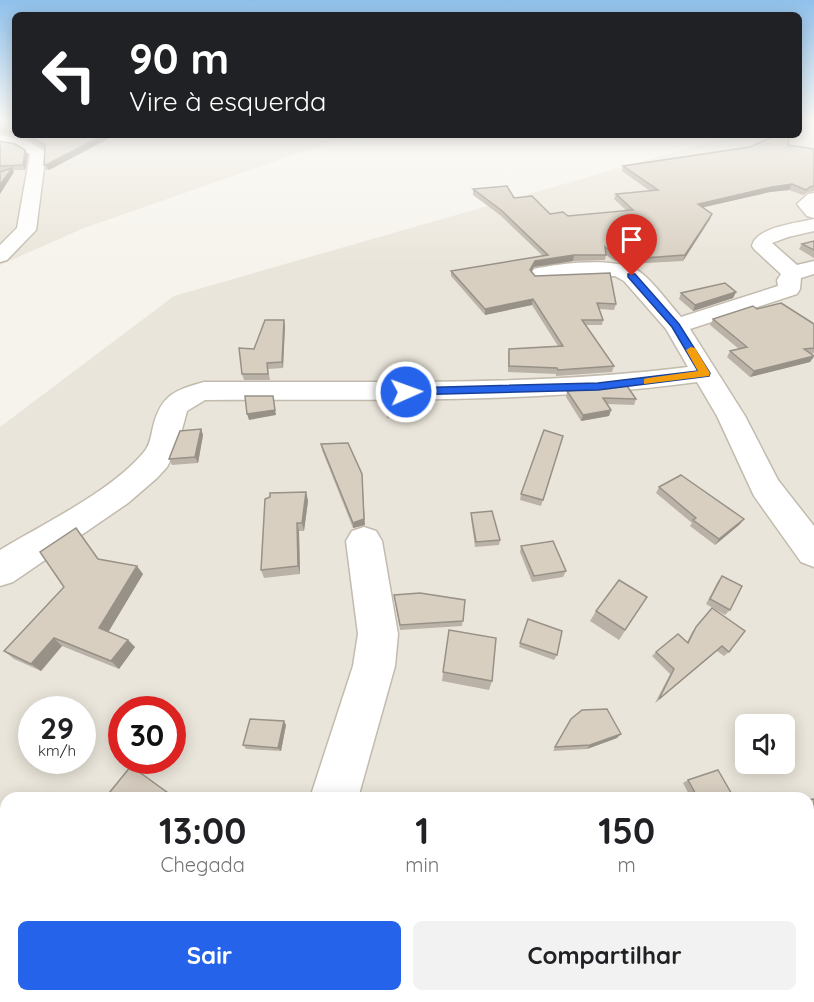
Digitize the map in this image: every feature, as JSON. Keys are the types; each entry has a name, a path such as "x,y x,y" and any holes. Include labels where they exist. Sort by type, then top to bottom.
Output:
{"street":[{"path":"0,256 26,230 36,169"},
{"path":"814,198 806,204 814,212"},
{"path":"676,326 789,289 789,280 803,270 762,246 763,240 782,232 814,225"},
{"path":"542,274 618,270 632,276 676,326 731,416 765,487 814,552"},
{"path":"0,571 128,485 155,460 164,445 168,417 183,397 193,394 226,391 406,392 598,387 705,373"},
{"path":"336,792 374,666 378,634 364,541"}],"shaded area":[{"path":"0,169 254,169 84,228 0,265"},
{"path":"617,169 814,169 814,792 0,792 0,427 174,296"}],"building":[{"path":"11,169 0,185 0,172"},
{"path":"627,169 814,169 814,186 806,190 792,184 698,204 712,214 685,255 630,259 617,256 605,247 606,255 574,255 535,261 530,270 535,276 610,273 616,304 597,303 603,320 582,320 614,366 558,370 557,368 509,366 509,349 563,346 533,299 485,309 451,271 548,255 501,210 473,189 507,186 514,198 532,196 550,214 563,212 568,216 633,210 616,194 658,190"},
{"path":"814,241 814,250 802,244"},
{"path":"725,283 736,292 695,305 681,293"},
{"path":"781,303 814,324 814,348 804,349 814,356 754,371 730,351 747,347 713,319 753,306 757,309"},
{"path":"265,320 284,320 282,362 267,363 268,374 242,374 239,348 254,349"},
{"path":"399,364 422,367 421,374 396,374"},
{"path":"627,386 636,399 603,398 611,410 583,415 567,391"},
{"path":"245,396 273,396 275,410 247,414"},
{"path":"391,396 416,396 413,414 387,412"},
{"path":"201,429 195,457 169,459 180,431"},
{"path":"544,430 563,436 543,500 521,494"},
{"path":"348,443 362,474 364,519 353,523 321,444"},
{"path":"681,475 744,519 719,539 693,520 696,518 659,487"},
{"path":"306,492 302,523 297,523 298,566 261,570 265,499 270,497 270,493"},
{"path":"492,511 500,540 476,542 471,513"},
{"path":"76,528 98,559 137,566 99,628 128,640 111,661 54,638 31,664 4,651 64,587 40,552"},
{"path":"553,541 566,571 534,576 521,546"},
{"path":"722,576 742,586 730,610 710,599"},
{"path":"619,580 647,597 625,630 596,611"},
{"path":"420,593 465,600 463,621 400,625 394,595"},
{"path":"712,608 745,631 729,652 722,646 659,699 674,669 656,652 678,634 688,643 696,627"},
{"path":"528,619 562,631 557,655 520,643"},
{"path":"449,630 496,638 492,681 443,672"},
{"path":"607,709 621,734 590,745 555,747 571,719 582,710"},
{"path":"250,719 284,721 278,748 243,745"},
{"path":"718,770 731,792 695,792 688,780"},
{"path":"124,774 142,774 167,792 110,792"}],"slow traffic":[{"path":"648,381 705,373 691,350"}],"route":[{"path":"406,392 598,387 705,373 676,326 632,276"}]}
